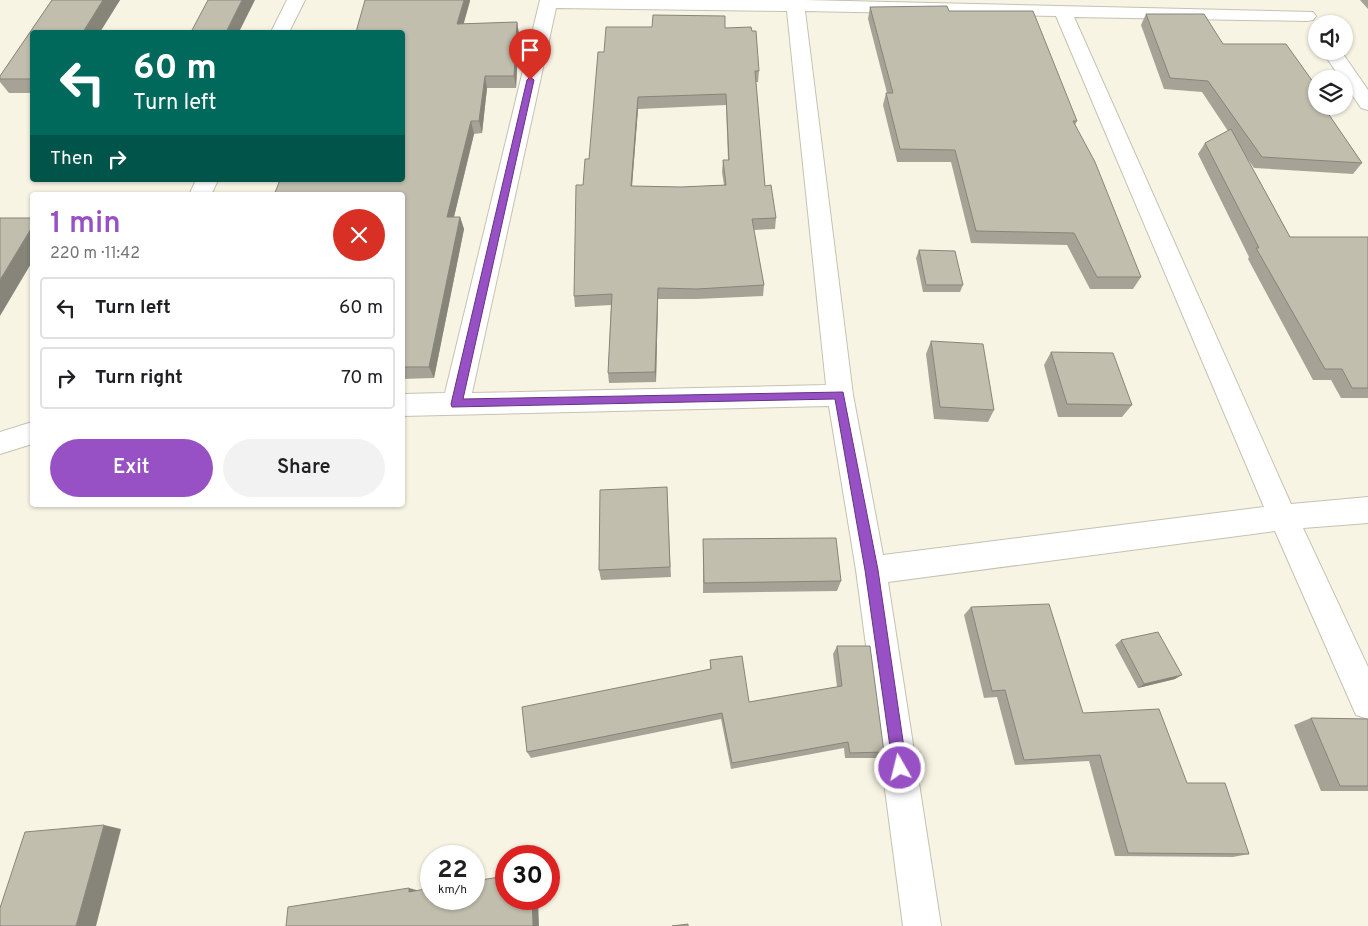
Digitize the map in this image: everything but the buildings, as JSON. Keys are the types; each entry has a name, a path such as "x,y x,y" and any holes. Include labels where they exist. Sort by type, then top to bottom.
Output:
{"street":[{"path":"281,30 296,0"},
{"path":"1296,0 1308,18"},
{"path":"456,404 548,2 795,3 1308,23"},
{"path":"795,3 840,395 871,570 922,926"},
{"path":"1063,12 1283,517 1368,703"},
{"path":"1337,60 1368,104"},
{"path":"405,406 840,395"},
{"path":"0,443 30,433"},
{"path":"871,570 1283,517 1368,510"}],"route":[{"path":"530,80 456,404 840,395 871,570 900,768"}]}
